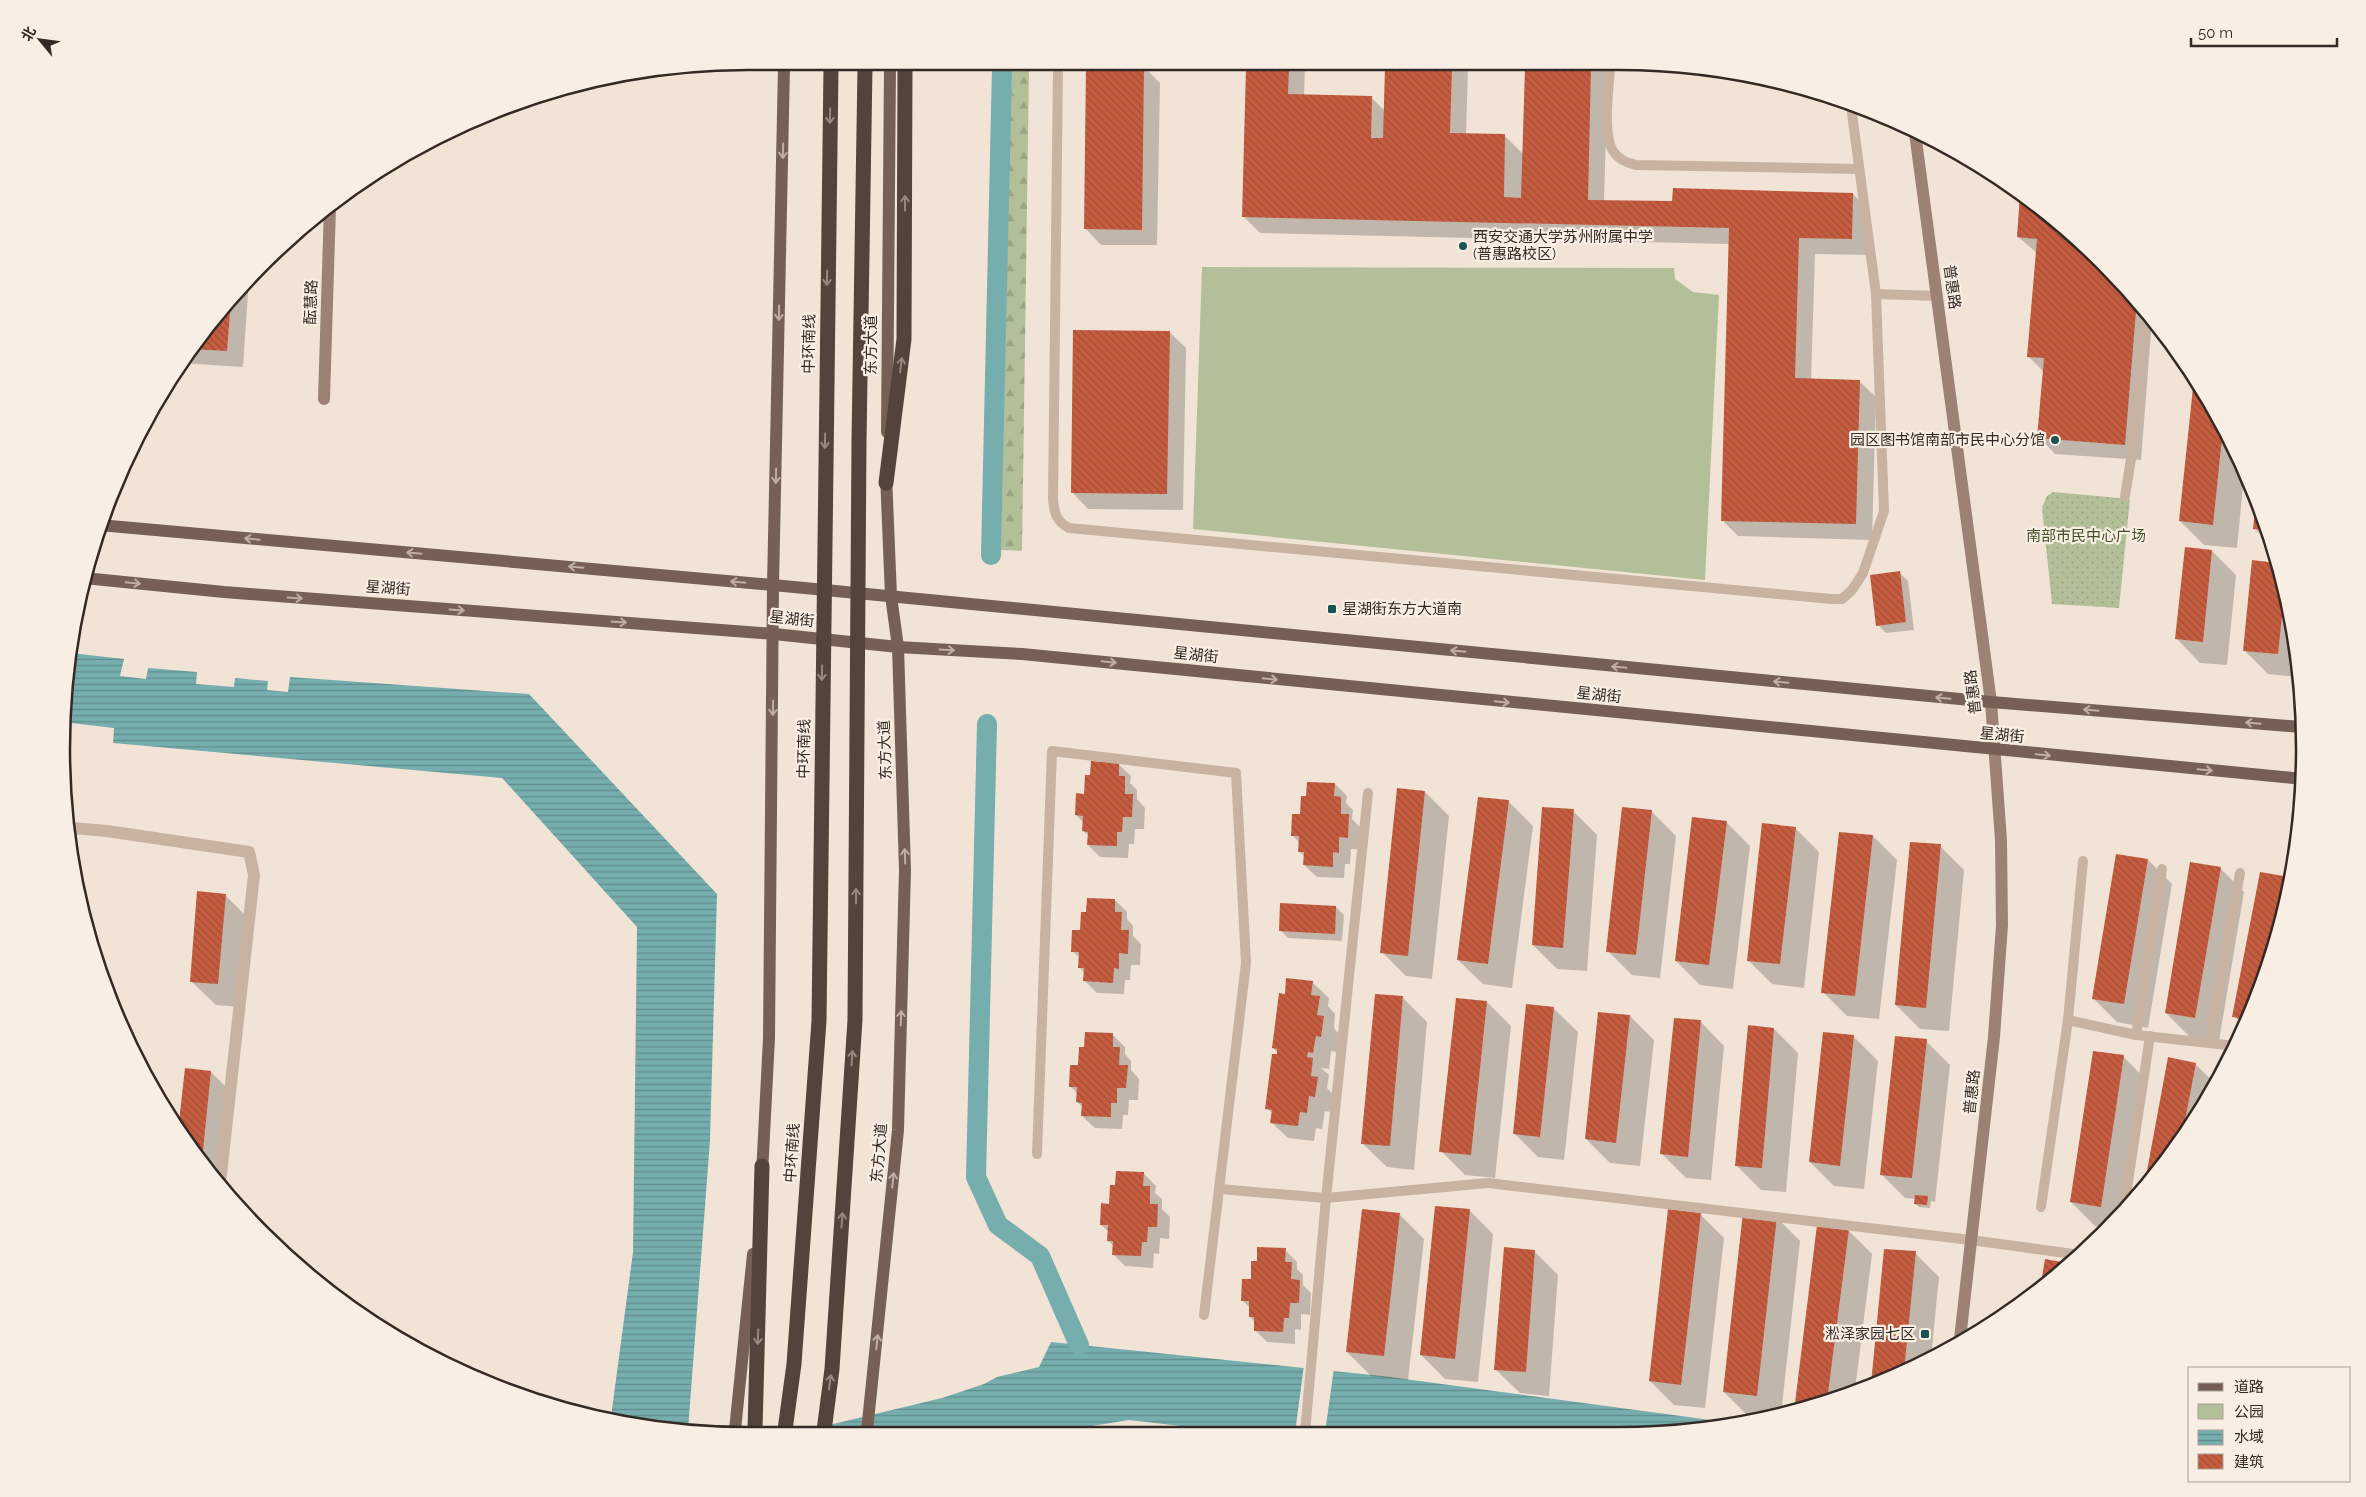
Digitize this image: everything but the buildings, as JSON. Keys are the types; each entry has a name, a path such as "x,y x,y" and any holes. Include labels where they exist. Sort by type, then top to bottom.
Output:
{"highway":[{"name":"中环南线","path":"785,1427 794,1364 819,1021 831,70"},
{"path":"825,1427 832,1369 855,1020 859,461 865,70"},
{"path":"886,483 904,339 905,70"},
{"path":"755,1427 762,1166"}],"main road":[{"path":"736,1427 762,1166 769,1038 773,585 784,70"},
{"name":"东方大道","path":"868,1427 898,1130 905,870 898,647 891,596 886,483 890,70"},
{"name":"普惠路","path":"1916,139 1991,702 2001,840 2002,925 1994,1037 1961,1334"},
{"name":"酝慧路","path":"324,399 330,214"},
{"name":"星湖街","path":"108,526 891,596 1991,702 2296,727"},
{"name":"星湖街","path":"92,579 224,592 774,634 898,647 1022,654 1995,751 2295,778"}],"street":[{"path":"75,828 107,831 249,852 254,874 221,1175"}],"lane":[{"path":"1058,70 1053,499 1059,522 1069,528 1831,599 1842,598 1852,590 1862,573 1884,511 1876,294 1852,112"},
{"path":"1610,70 1607,123 1609,142 1614,153 1624,161 1636,165 1859,169"},
{"path":"1876,294 1937,296"},
{"path":"2125,496 2132,453 2145,322"},
{"path":"1036,1154 1052,751 1236,773 1246,963 1204,1315"},
{"path":"1306,1427 1326,1198 1368,793"},
{"path":"2041,1206 2068,1020 2083,861"},
{"path":"2136,1035 2162,869"},
{"path":"2209,1043 2240,874"},
{"path":"2068,1020 2136,1035 2228,1045"},
{"path":"2125,1199 2150,1036"},
{"path":"1220,1189 1326,1198 1488,1183 1971,1240 2070,1255"}],"green space":[{"path":"1011,70 1029,70 1022,551 1001,550"},
{"path":"1202,267 1674,268 1675,279 1693,292 1719,295 1705,580 1193,529"},
{"name":"南部市民中心广场","path":"2053,492 2130,499 2119,608 2052,604 2042,507 2047,496"}],"water":[{"path":"77,654 124,659 120,676 146,679 148,668 197,672 196,684 234,687 235,678 268,681 267,690 288,692 290,677 529,694 717,894 710,1140 688,1424 612,1413 633,1252 637,927 502,778 113,743 114,728 71,723 71,725"},
{"path":"1051,1342 1382,1376 1712,1420 1662,1426 1618,1427 1189,1427 1129,1420 1086,1427 821,1427 942,1398 984,1384 997,1377 1039,1367"}],"pier":[{"path":"1304,1365 1334,1368 1326,1427 1296,1427"}],"waterway":[{"path":"991,555 1002,70"},
{"path":"987,724 976,1177 998,1225 1040,1256 1079,1345"}],"place":[{"name":"西安交通大学苏州附属中学 (普惠路校区)","path":"1463,246"},
{"name":"园区图书馆南部市民中心分馆","path":"2055,440"},
{"name":"星湖街东方大道南","path":"1332,609"},
{"name":"淞泽家园七区","path":"1925,1334"}]}
